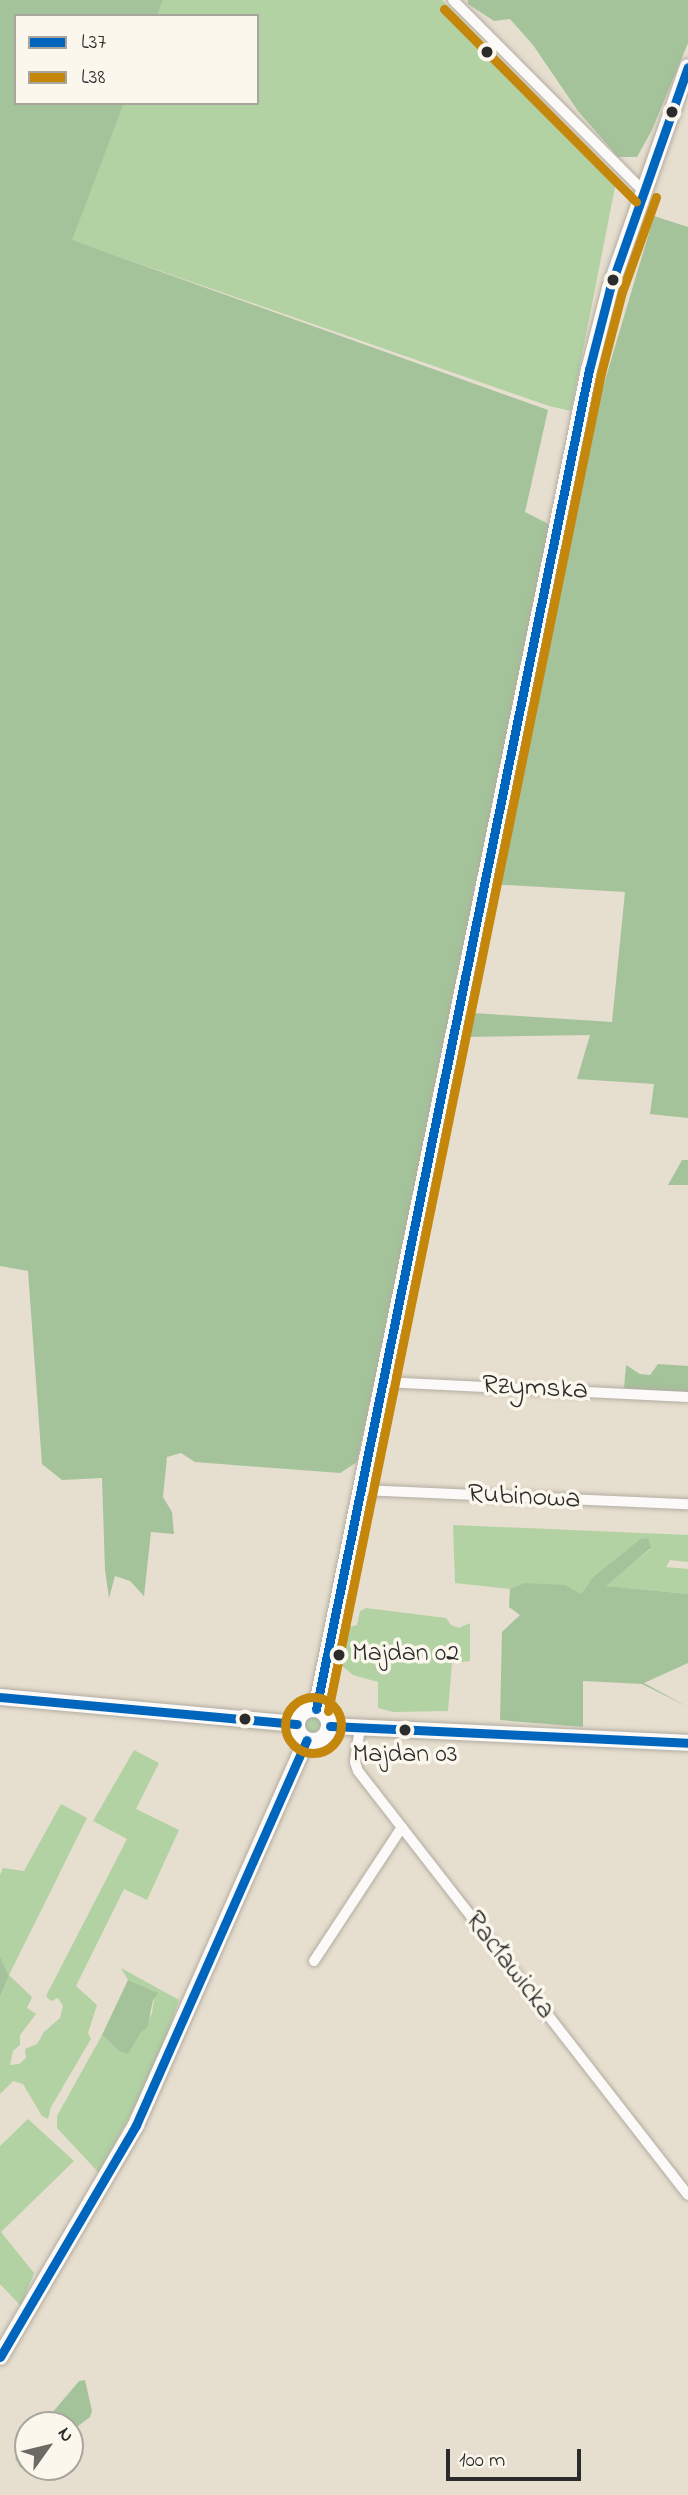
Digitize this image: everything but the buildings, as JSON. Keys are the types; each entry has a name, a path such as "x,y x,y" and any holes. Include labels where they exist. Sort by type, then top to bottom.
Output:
{"street":[{"path":"457,1 645,193"},
{"path":"316,1709 589,370 610,288 688,67"},
{"name":"Rzymska","path":"383,1382 688,1397"},
{"name":"Rubinowa","path":"361,1490 688,1504"},
{"path":"0,1698 297,1724"},
{"path":"316,1709 326,1715 330,1726 319,1740 307,1740 300,1734 297,1724 301,1714 316,1709"},
{"path":"330,1726 688,1743"},
{"name":"Racławicka","path":"360,1727 355,1762 358,1771 688,2195"},
{"path":"0,2357 135,2126 307,1740"},
{"path":"314,1961 402,1827"}],"green space":[{"path":"0,0 163,0 158,14 14,14 14,105 123,105 72,240 548,410 525,512 570,535 597,407 654,216 688,227 688,1118 650,1114 654,1084 577,1079 590,1035 465,1037 473,1013 612,1022 625,892 490,884 435,1106 357,1462 340,1473 195,1462 181,1453 167,1457 163,1497 172,1512 174,1534 151,1532 144,1596 130,1581 115,1576 109,1598 105,1570 102,1478 62,1480 42,1464 28,1271 0,1266"},
{"path":"163,0 442,0 617,177 571,411 549,406 71,240 123,105 259,105 259,14 158,14"},
{"path":"468,0 688,0 688,43 652,130 637,157 618,157 578,111 533,45 510,19 494,21 468,4"},
{"path":"682,1160 688,1160 688,1185 668,1185"},
{"path":"658,1364 688,1366 688,1393 624,1388 626,1365 640,1374 650,1375"},
{"path":"453,1525 688,1535 688,1562 670,1560 666,1567 688,1569 688,1594 605,1586 651,1549 640,1539 593,1577 581,1594 524,1583 510,1589 455,1583"},
{"path":"648,1538 651,1548 606,1586 688,1594 688,1663 644,1683 688,1707 642,1684 583,1681 583,1727 500,1720 502,1632 520,1615 509,1607 510,1589 524,1583 565,1585 581,1594 593,1577 640,1539"},
{"path":"366,1608 446,1618 451,1625 459,1628 470,1623 470,1661 452,1663 448,1711 393,1712 378,1708 378,1682 353,1675 342,1666 350,1627 357,1625 360,1611"},
{"path":"313,1714 320,1717 323,1724 320,1731 313,1734 306,1731 303,1724 306,1717"},
{"path":"134,1750 159,1763 136,1809 179,1830 147,1900 124,1889 76,1986 97,2005 88,2033 91,2039 51,2107 48,2119 42,2116 23,2084 13,2081 0,2094 0,1997 9,1976 0,1956 0,1875 3,1868 24,1871 61,1804 87,1818 9,1975 32,1997 27,2008 36,2014 20,2035 20,2045 13,2051 10,2065 19,2064 26,2058 25,2049 37,2044 44,2032 60,2018 63,2006 58,1998 51,2001 46,1996 127,1839 93,1821"},
{"path":"0,1956 9,1976 0,1997"},
{"path":"121,1968 179,2000 156,2067 99,2173 57,2128 57,2116 102,2035 119,2051 141,2032 152,2013 155,1992 128,1980"},
{"path":"128,1980 158,1993 153,2000 147,2028 141,2032 128,2054 119,2051 102,2035"},
{"path":"28,2119 74,2161 1,2232 34,2273 21,2306 0,2284 0,2146"},
{"path":"85,2380 92,2411 84,2422 84,2411 54,2411 79,2381"}],"transit line":[{"name":"L38","path":"444,9 636,202"},
{"name":"L37","path":"316,1709 589,370 610,288 688,67"},
{"name":"L38","path":"328,1711 601,373 622,292 656,197"},
{"name":"L37","path":"0,1697 297,1724"},
{"name":"L38","path":"307,1697 319,1697 333,1705 341,1719 341,1725 339,1736 333,1745 319,1753 307,1753 290,1741 285,1731 285,1719 297,1702 307,1697"},
{"name":"L37","path":"330,1726 688,1743"},
{"name":"L37","path":"0,2357 136,2125 307,1740"}],"place":[{"name":"Majdan 02","path":"339,1655"},
{"name":"Majdan 03","path":"405,1730"}]}
